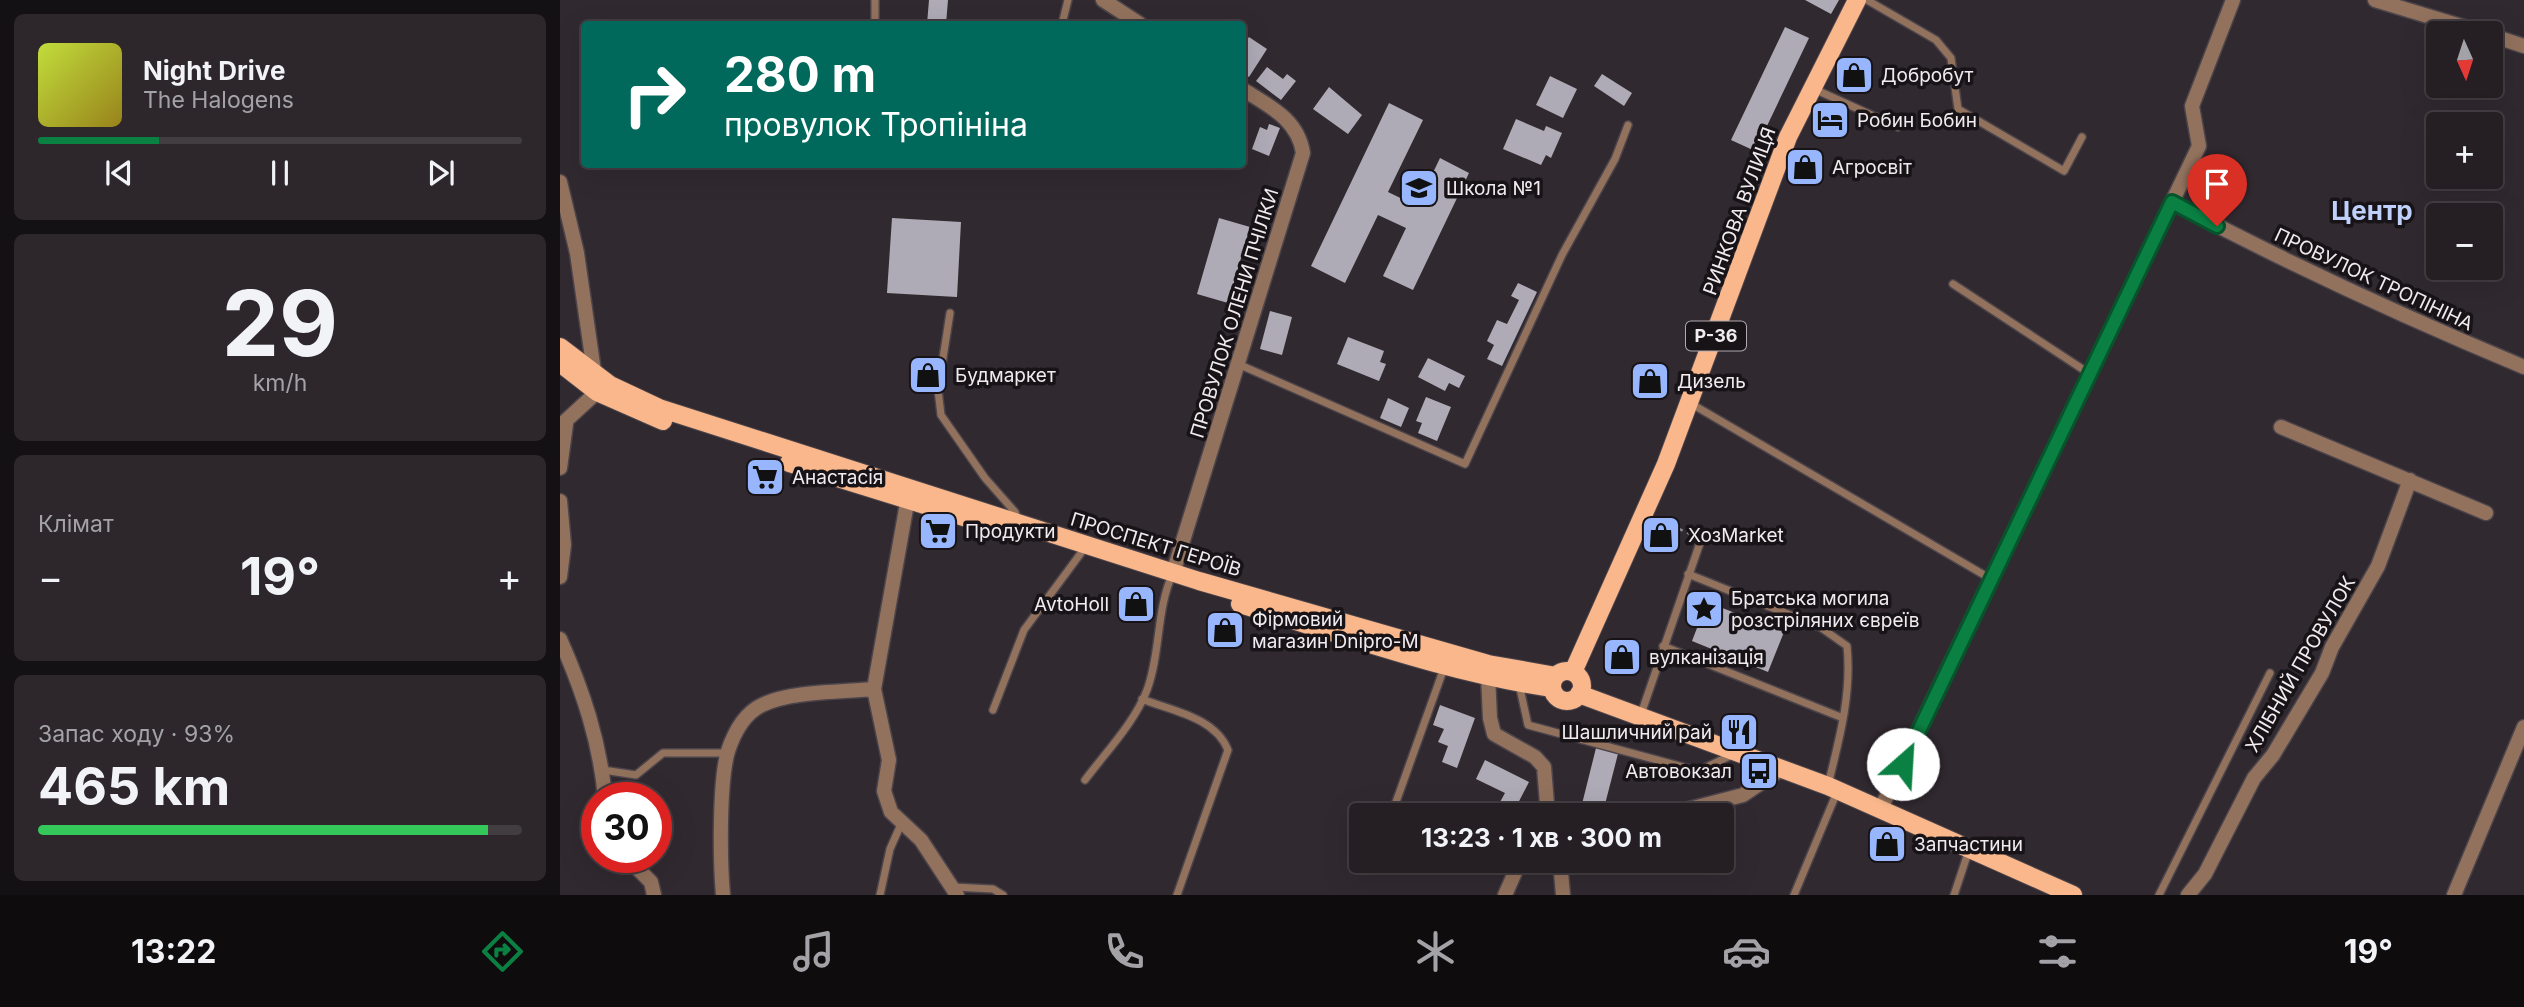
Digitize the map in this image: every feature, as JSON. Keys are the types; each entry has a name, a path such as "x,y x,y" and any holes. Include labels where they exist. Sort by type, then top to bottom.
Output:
{"main road":[{"name":"РИНКОВА ВУЛИЦЯ","path":"1561,679 1667,464 1788,137 1857,0"},
{"name":"ПРОСПЕКТ ГЕРОЇВ","path":"560,347 592,372 659,408 909,494 1445,665 1519,684 1561,679"},
{"name":"ПРОСПЕКТ ГЕРОЇВ","path":"560,363 597,393 625,407 697,433 909,494"},
{"name":"ПРОСПЕКТ ГЕРОЇВ","path":"1023,530 1081,553 1171,578 1488,664 1561,679"},
{"path":"1561,679 1582,683 1579,694 1573,700 1564,701 1556,696 1561,679"},
{"path":"1579,694 1833,788 2073,895"}],"street":[{"path":"1103,0 1135,21"},
{"path":"1881,810 2199,146 2192,106 2232,0"},
{"path":"2375,0 2444,21"},
{"path":"2503,39 2524,46"},
{"name":"ПРОВУЛОК ОЛЕНИ ПЧІЛКИ","path":"1171,578 1303,153 1301,139 1294,127 1246,92"},
{"path":"560,182 578,253 588,316 592,372 597,393 563,425 560,468"},
{"name":"ПРОВУЛОК ТРОПІНІНА","path":"2172,202 2283,261 2390,312 2524,368"},
{"path":"2281,426 2486,513"},
{"name":"ХЛІБНИЙ ПРОВУЛОК","path":"2188,895 2204,874 2254,778 2273,755 2322,673 2332,647 2378,566 2410,480"},
{"path":"909,494 874,689 890,760 884,790 891,811 921,840 955,891"},
{"path":"560,501 564,545 560,577"},
{"path":"560,639 584,694 604,782"},
{"path":"1488,675 1490,718 1494,734 1535,757 1544,767 1545,803"},
{"path":"723,895 723,801 727,753 735,734 748,715 763,704 874,689"},
{"path":"2455,895 2524,727"},
{"path":"1712,803 1743,795 1783,768"},
{"path":"643,873 651,881 654,895"},
{"path":"1505,895 1515,873"},
{"path":"1561,873 1563,895"}],"lane":[{"path":"875,0 875,21"},
{"path":"1063,21 1068,0"},
{"path":"1867,0 1936,40 1951,58 1958,109 2064,171 2081,137"},
{"path":"1812,88 1898,127"},
{"path":"1238,364 1465,464 1562,255 1615,159 1628,125"},
{"path":"1953,284 2090,375"},
{"path":"950,313 938,390 941,415 1023,530"},
{"path":"1690,403 1991,580"},
{"path":"1640,716 1701,540"},
{"path":"993,710 1024,630 1081,553"},
{"path":"1688,574 1820,627 1847,646 1849,670 1833,788 1794,895"},
{"path":"1085,780 1142,699 1159,639 1164,593 1171,578"},
{"path":"1663,646 1843,718"},
{"path":"1396,803 1445,665"},
{"path":"2159,895 2270,673"},
{"path":"1519,684 1528,725 1698,771 1739,751"},
{"path":"1142,699 1207,724 1223,737 1228,750 1177,895"},
{"path":"603,770 636,775 663,753 727,753"},
{"path":"880,895 890,849 902,822"},
{"path":"1954,895 1969,849"},
{"path":"955,891 993,889 1003,895"}],"path":[{"path":"1658,519 1701,540"}],"building":[{"path":"929,0 948,0 946,21 927,21"},
{"path":"1805,0 1839,0 1831,14"},
{"path":"1785,27 1809,38 1755,151 1731,140"},
{"path":"1249,37 1267,49 1249,77 1246,75 1246,41"},
{"path":"1267,67 1283,79 1287,74 1296,81 1281,100 1256,81"},
{"path":"1602,74 1632,93 1624,106 1594,86"},
{"path":"1550,76 1577,89 1563,118 1536,105"},
{"path":"1329,87 1362,115 1348,134 1313,109"},
{"path":"1389,103 1423,120 1388,192 1417,206 1440,158 1469,173 1413,290 1383,276 1406,228 1378,215 1345,283 1311,266"},
{"path":"1516,119 1544,131 1546,126 1562,133 1551,158 1546,155 1541,165 1503,149"},
{"path":"1269,124 1280,128 1269,156 1252,149 1260,127 1267,130"},
{"path":"892,218 961,222 957,297 887,293"},
{"path":"1219,218 1250,227 1228,303 1197,294"},
{"path":"1518,283 1537,292 1502,366 1487,359 1494,345 1487,341 1497,320 1507,324 1519,300 1511,296"},
{"path":"1270,311 1292,317 1282,355 1260,349"},
{"path":"1348,337 1384,351 1380,362 1386,364 1379,381 1337,364"},
{"path":"1428,358 1465,376 1459,388 1449,383 1445,391 1418,377"},
{"path":"1426,397 1451,407 1437,441 1418,433 1422,423 1416,421"},
{"path":"1388,398 1409,408 1401,427 1380,418"},
{"path":"1707,602 1784,632 1768,672 1692,641"},
{"path":"1440,705 1475,718 1457,768 1442,762 1448,746 1438,742 1444,729 1433,725"},
{"path":"1598,740 1620,746 1605,803 1582,803"},
{"path":"1485,760 1529,782 1518,803 1502,803 1500,802 1505,793 1476,779"}],"place":[{"name":"Добробут","path":"1854,75"},
{"name":"Робин Бобин","path":"1830,120"},
{"name":"Агросвіт","path":"1805,167"},
{"name":"Школа №1","path":"1419,188"},
{"name":"Будмаркет","path":"928,375"},
{"name":"Дизель","path":"1650,381"},
{"name":"Анастасія","path":"765,477"},
{"name":"Продукти","path":"938,531"},
{"name":"ХозMarket","path":"1661,535"},
{"name":"AvtoHoll","path":"1136,604"},
{"name":"Братська могила розстріляних євреїв","path":"1704,609"},
{"name":"Фірмовий магазин Dnipro-M","path":"1225,630"},
{"name":"вулканізація","path":"1622,657"},
{"name":"Шашличний рай","path":"1739,732"},
{"name":"Автовокзал","path":"1759,771"},
{"name":"Запчастини","path":"1887,844"}],"district":[{"name":"Центр","path":"2372,211"}],"route":[{"path":"1903,764 2172,202 2217,226"}]}
